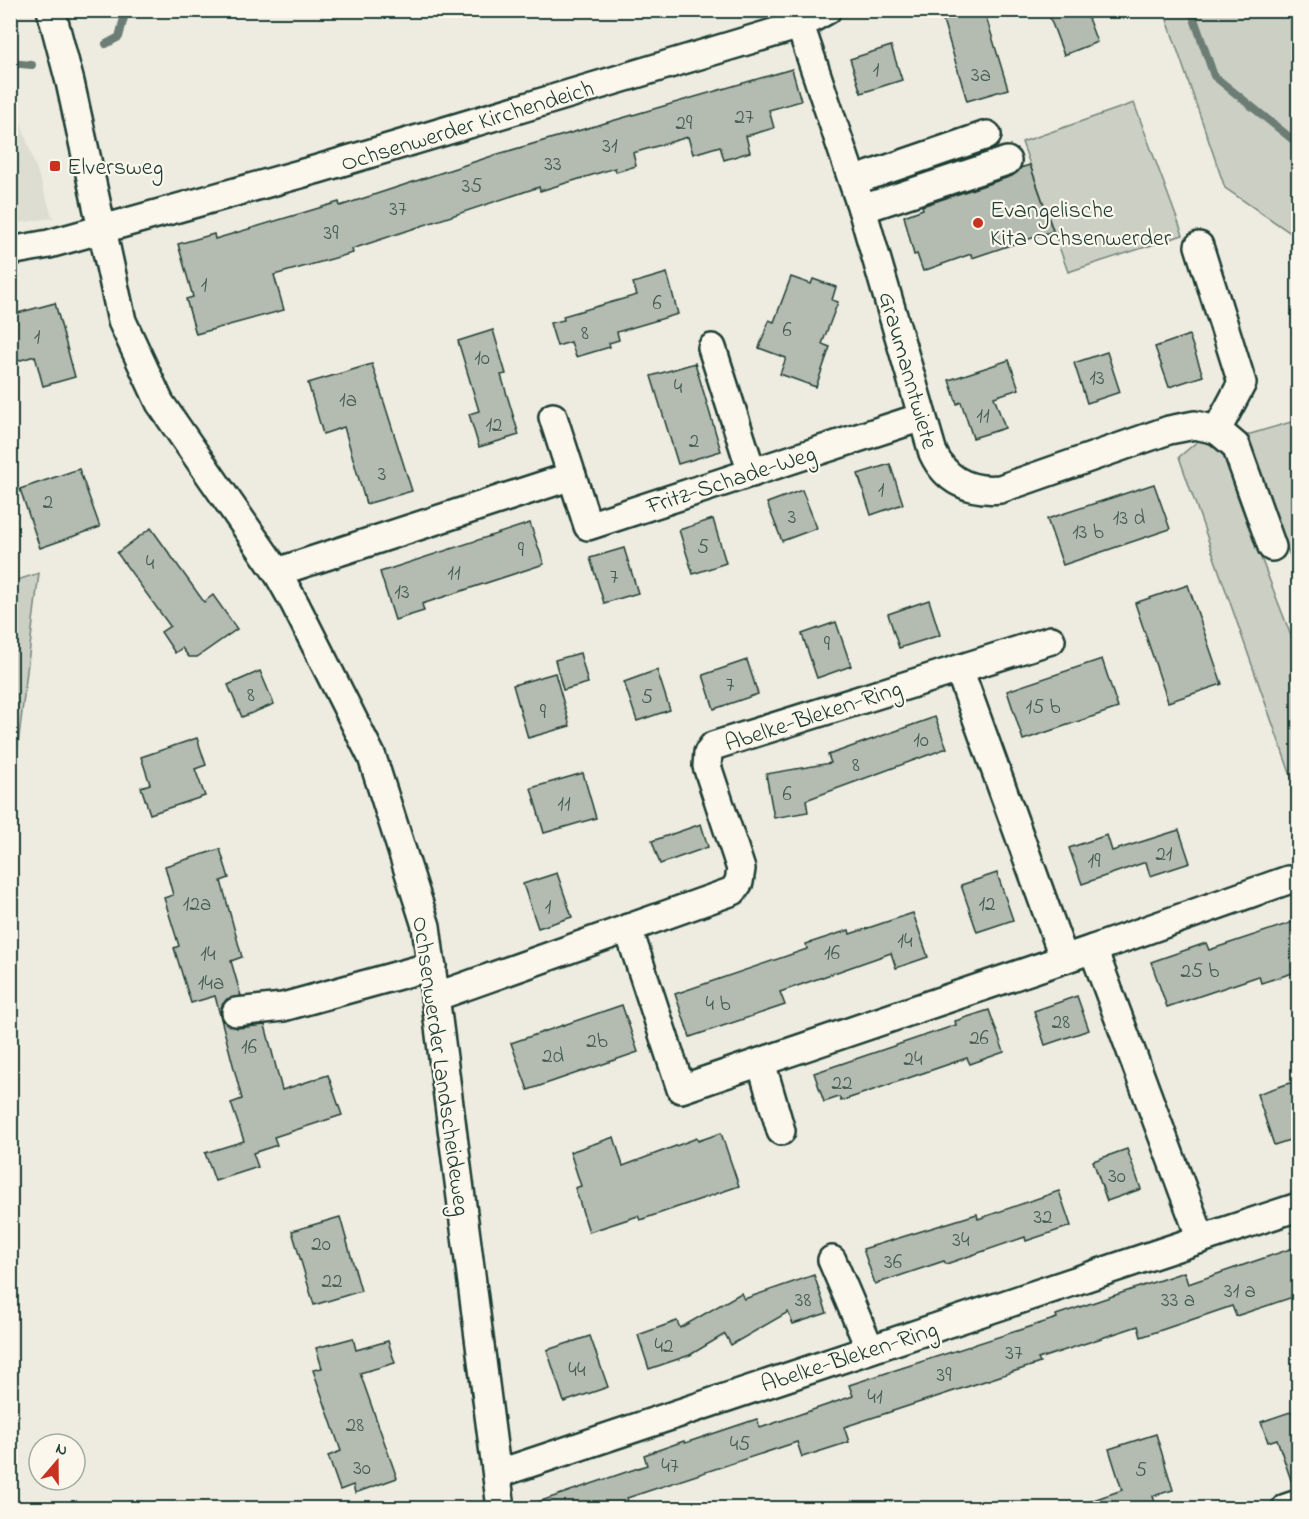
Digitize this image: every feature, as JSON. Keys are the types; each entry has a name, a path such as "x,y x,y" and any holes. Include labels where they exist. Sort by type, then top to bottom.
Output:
{"street":[{"name":"Ochsenwerder Landscheideweg","path":"51,10 70,82 122,321 160,403 277,572 372,757 426,926 501,1509"},
{"name":"Ochsenwerder Kirchendeich","path":"103,230 318,169 800,25 827,10"},
{"name":"Graumanntwiete","path":"800,25 862,209 933,453 946,474 974,489 1000,489 1169,430 1195,425 1217,430"},
{"path":"853,181 987,135"},
{"path":"862,209 1007,161"},
{"path":"10,251 103,230"},
{"path":"1199,246 1242,383 1217,430 1236,446 1272,548"},
{"path":"712,348 752,473"},
{"name":"Fritz-Schade-Weg","path":"553,417 588,526 922,417"},
{"path":"277,572 572,476"},
{"name":"Abelke-Bleken-Ring","path":"435,997 733,891 739,882 741,869 707,766 708,753 713,746 1051,640"},
{"path":"959,669 1064,959"},
{"path":"628,928 681,1089 1288,880"},
{"path":"1093,949 1201,1239"},
{"path":"236,1012 283,1007 432,966"},
{"path":"761,1062 782,1131"},
{"name":"Abelke-Bleken-Ring","path":"497,1474 1299,1207"},
{"path":"832,1260 870,1349"},
{"path":"1286,1509 1299,1504"}],"shaded area":[{"path":"1164,11 1298,11 1298,238 1225,188"},
{"path":"11,94 53,218 11,224"},
{"path":"1134,103 1183,235 1068,272 1022,142"},
{"path":"1298,420 1298,578 1247,435"},
{"path":"1205,435 1225,455 1238,498 1298,654 1298,796 1179,457"},
{"path":"39,573 11,802 11,582"}],"building":[{"path":"974,10 984,10 1008,89 967,101 943,20"},
{"path":"1047,10 1085,10 1097,42 1064,55"},
{"path":"891,46 902,80 861,93 850,59"},
{"path":"792,69 801,101 769,110 774,128 746,136 750,152 724,160 720,146 693,154 688,137 633,153 636,166 616,172 615,168 540,191 539,187 352,249 353,253 274,275 284,310 196,334 186,299 193,297 178,244 214,234 215,239 339,202 340,206 498,154"},
{"name":"Evangelische Kita Ochsenwerder","path":"1030,165 1053,231 972,258 971,254 923,271 917,254 914,255 904,216 923,209 922,206 1012,176 1020,168"},
{"path":"667,273 678,314 617,332 619,340 609,343 610,347 576,357 571,342 557,346 550,323 564,320 563,316 637,295 633,283"},
{"path":"791,277 811,284 813,279 836,287 832,300 838,302 822,344 830,347 816,387 780,374 786,358 759,348 769,320 774,322"},
{"path":"55,303 75,377 43,386 35,356 10,363 10,315"},
{"path":"493,330 506,374 501,375 519,435 479,447 469,414 479,411 458,341"},
{"path":"1189,335 1203,376 1169,387 1155,347"},
{"path":"1107,352 1120,392 1087,403 1074,363"},
{"path":"1009,360 1019,389 994,397 1005,428 973,438 961,402 957,404 949,380"},
{"path":"695,363 721,451 678,464 651,376"},
{"path":"372,364 412,491 366,504 344,427 323,434 308,383"},
{"path":"890,464 903,504 871,515 858,474"},
{"path":"79,469 100,527 40,548 20,489"},
{"path":"1154,484 1170,529 1063,565 1047,519"},
{"path":"802,490 817,528 782,541 767,503"},
{"path":"713,519 726,563 693,574 679,530"},
{"path":"530,523 544,564 422,604 424,611 395,620 380,572"},
{"path":"151,528 204,602 213,595 237,629 197,657 189,657 182,648 175,653 161,632 170,626 117,553"},
{"path":"624,548 638,593 604,603 590,558"},
{"path":"1188,585 1222,684 1168,702 1135,603"},
{"path":"929,600 940,635 899,648 888,614"},
{"path":"836,622 851,666 817,678 802,634"},
{"path":"580,653 588,683 563,690 555,660"},
{"path":"1102,659 1118,708 1023,740 1007,691"},
{"path":"747,660 758,694 714,709 703,675"},
{"path":"657,670 670,710 637,721 624,682"},
{"path":"260,671 274,704 242,717 228,685"},
{"path":"555,673 570,726 528,738 513,685"},
{"path":"935,717 947,748 806,800 808,812 774,818 766,774 831,763 828,755"},
{"path":"197,738 206,765 195,769 205,796 150,814 141,787 150,784 141,757"},
{"path":"583,773 596,818 544,833 531,788"},
{"path":"701,824 708,847 660,864 652,841"},
{"path":"1179,830 1190,863 1150,876 1146,862 1082,884 1069,848 1107,835 1112,851"},
{"path":"220,849 229,878 221,881 242,957 231,961 241,996 227,999 222,1005 220,1013 223,1021 237,1028 265,1025 282,1090 328,1075 342,1115 274,1137 277,1145 253,1153 258,1167 215,1181 205,1153 244,1141 231,1103 242,1099 215,996 191,1003 174,948 179,946 164,898 173,895 165,866"},
{"path":"557,873 572,917 538,928 523,884"},
{"path":"997,873 1013,920 977,932 961,885"},
{"path":"913,913 928,957 896,968 891,953 780,992 785,1005 690,1037 675,994 807,949 806,944 849,930 850,934"},
{"path":"1299,920 1299,971 1261,983 1259,976 1167,1007 1151,962 1206,943 1209,950"},
{"path":"1077,996 1089,1030 1045,1045 1034,1011"},
{"path":"622,1005 638,1052 528,1090 511,1043"},
{"path":"989,1010 1004,1052 970,1064 967,1058 841,1101 839,1097 824,1102 814,1073 956,1025 955,1021"},
{"path":"1299,1080 1299,1137 1274,1145 1257,1094"},
{"path":"721,1133 739,1186 640,1220 638,1216 589,1232 575,1188 581,1186 570,1152 614,1137 623,1166 697,1138 698,1141"},
{"path":"1127,1149 1141,1189 1107,1201 1093,1161"},
{"path":"1059,1191 1071,1226 1026,1241 1025,1237 946,1264 944,1261 875,1284 863,1249 977,1214 978,1219"},
{"path":"340,1217 361,1291 314,1305 292,1231"},
{"path":"1299,1246 1299,1295 1236,1316 1232,1306 1141,1337 1138,1326 1038,1359 1040,1363 844,1427 849,1442 802,1457 797,1442 627,1498 630,1509 529,1509 529,1505 647,1465 644,1455 684,1441 685,1443 757,1419 760,1428 853,1396 849,1385 1057,1318 1056,1315 1184,1272 1188,1284"},
{"path":"814,1275 827,1313 793,1324 788,1312 731,1345 725,1334 690,1355 649,1369 638,1335 677,1321 680,1328 741,1293 744,1299"},
{"path":"590,1336 608,1387 564,1402 547,1350"},
{"path":"353,1338 356,1350 388,1341 395,1363 360,1373 397,1478 355,1493 353,1485 340,1490 328,1456 341,1451 313,1370 322,1368 316,1348"},
{"path":"1299,1409 1299,1489 1294,1489 1277,1439 1268,1442 1261,1422"},
{"path":"1156,1434 1173,1490 1153,1496 1157,1509 1079,1509 1079,1505 1122,1490 1109,1449"}],"waterway":[{"path":"106,44 119,37 126,10"},
{"path":"1191,10 1214,76 1298,144"},
{"path":"10,63 32,65"}],"place":[{"name":"Elversweg","path":"55,166"},
{"name":"Evangelische Kita Ochsenwerder","path":"978,223"}]}
